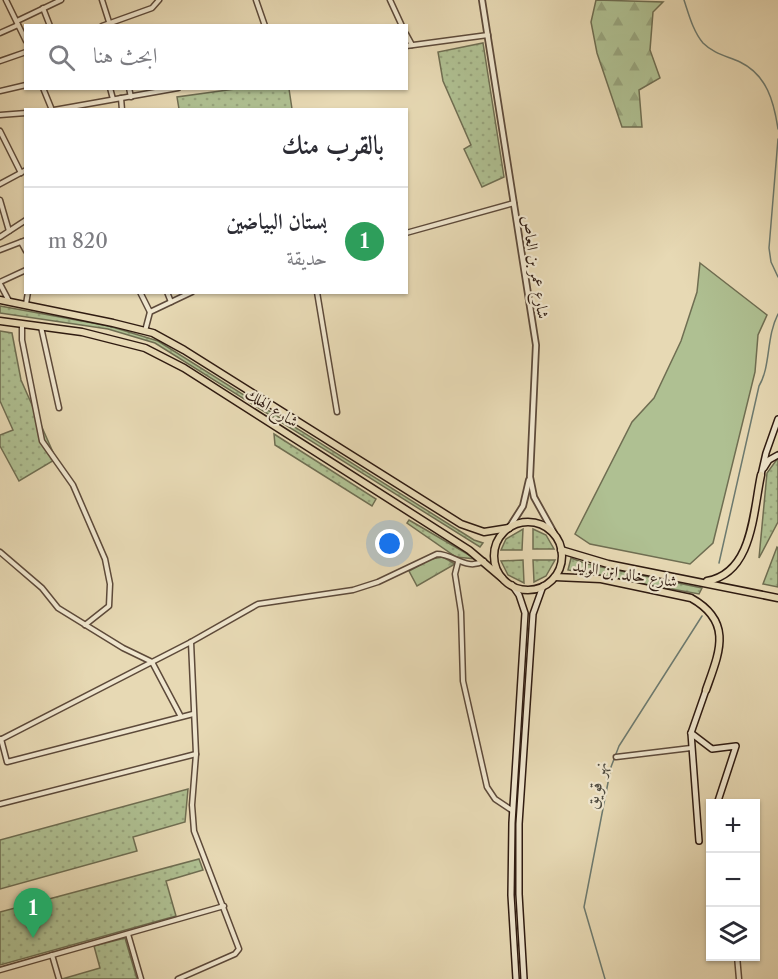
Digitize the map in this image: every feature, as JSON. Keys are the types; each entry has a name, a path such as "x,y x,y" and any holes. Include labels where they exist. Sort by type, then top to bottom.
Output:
{"highway":[{"name":"شارع الهلك","path":"0,300 145,331 184,350 461,524 484,532 509,528"},
{"name":"شارع الهلك","path":"0,321 82,332 145,348 184,368 485,561 502,578"},
{"path":"695,580 715,579 729,573 739,561 761,475"},
{"path":"527,522 546,527 554,534 561,550 560,566 555,576 543,586 527,590 512,585 502,578 494,557 501,536 509,528 527,522"},
{"path":"561,550 608,564 778,598"},
{"name":"شارع خالد ابن الوليد","path":"555,576 601,579 691,598 711,614 721,634 718,656 706,690"}],"main road":[{"path":"761,475 778,419"},
{"path":"761,475 769,460 778,455"},
{"path":"512,585 519,595 525,613 513,811 511,895 516,979"},
{"path":"524,979 519,894 519,824 533,614 543,586"},
{"path":"699,841 691,733 706,690"},
{"path":"691,733 712,749 736,746 719,799"}],"street":[{"path":"6,0 24,36"},
{"path":"0,33 61,0"},
{"path":"102,0 110,24 152,8 159,0"},
{"path":"256,0 264,24"},
{"path":"390,0 401,24"},
{"name":"شارع عمر بن العاص","path":"482,0 536,345 530,477 534,497 554,534"},
{"path":"43,8 49,24"},
{"path":"409,46 488,35"},
{"path":"0,61 24,53"},
{"path":"0,91 24,86"},
{"path":"44,90 52,108"},
{"path":"111,90 113,99"},
{"path":"129,90 131,97"},
{"path":"64,108 168,90"},
{"path":"121,98 122,108"},
{"path":"0,115 24,113"},
{"path":"0,131 24,172 0,183"},
{"path":"0,200 9,231"},
{"path":"408,232 514,203"},
{"path":"0,237 24,221"},
{"path":"0,250 23,241"},
{"path":"9,301 0,283 24,271"},
{"path":"26,304 28,294"},
{"path":"141,294 150,312 145,331"},
{"path":"168,294 171,302"},
{"path":"150,312 188,294"},
{"path":"317,294 337,412"},
{"path":"22,324 22,340 42,441 73,485 110,577 110,606 85,625"},
{"path":"41,327 59,408"},
{"path":"509,528 523,507 530,477"},
{"path":"0,552 42,588 58,608 152,662 180,715"},
{"path":"193,714 180,715 7,762 0,739 191,642 258,604 353,590 378,582 437,554 445,554 458,562 478,564 485,561"},
{"path":"458,562 455,574 462,612 464,688 488,787 495,799 513,811"},
{"path":"178,979 238,951 239,945 194,831 192,805 196,754 191,642"},
{"path":"616,757 691,748"},
{"path":"0,804 196,754"},
{"path":"0,970 224,906"},
{"path":"128,934 141,979"},
{"path":"52,956 59,979"},
{"path":"737,961 739,979"}],"green space":[{"path":"596,0 663,2 653,12 650,50 660,78 639,90 642,127 622,127 597,53 591,22"},
{"path":"483,43 504,177 482,187 464,149 471,145 443,81 438,52"},
{"path":"228,90 289,90 292,108 179,108 177,97"},
{"path":"700,263 767,315 758,335 755,372 713,543 690,564 590,544 575,534 632,422 654,398 681,341 697,292"},
{"path":"0,306 109,326 158,341 474,540 483,543 480,547 155,343 108,329 0,313"},
{"path":"0,331 12,333 21,380 56,459 19,481 0,446 0,435 13,430 0,401"},
{"path":"274,434 376,499 372,506 275,445"},
{"path":"778,458 778,522 759,558 767,473"},
{"path":"409,520 476,559 456,557 407,523"},
{"path":"523,529 522,550 501,550 506,539"},
{"path":"533,529 546,535 554,549 533,549"},
{"path":"777,547 778,587 763,584"},
{"path":"443,557 455,564 417,586 409,571 431,559"},
{"path":"571,558 587,564 702,588 699,594 568,570"},
{"path":"523,560 524,583 508,575 501,561"},
{"path":"533,560 555,560 546,576 534,582"},
{"path":"188,789 185,822 133,837 137,851 0,889 0,840"},
{"path":"199,859 203,870 166,881 176,916 0,965 0,912"},
{"path":"125,938 137,979 62,979 100,968 94,946"}],"waterway":[{"name":"نهر قويق","path":"684,0 694,28 703,43 716,52 740,62 757,74 763,82 771,99 778,129"},
{"name":"نهر قويق","path":"778,139 769,248 771,262 778,277"},
{"name":"نهر قويق","path":"719,563 759,386 763,378 774,323 778,314"},
{"name":"نهر قويق","path":"605,979 584,907 611,767 619,746 702,616"}],"place":[{"name":"بستان البياضين","path":"33,938"}]}
